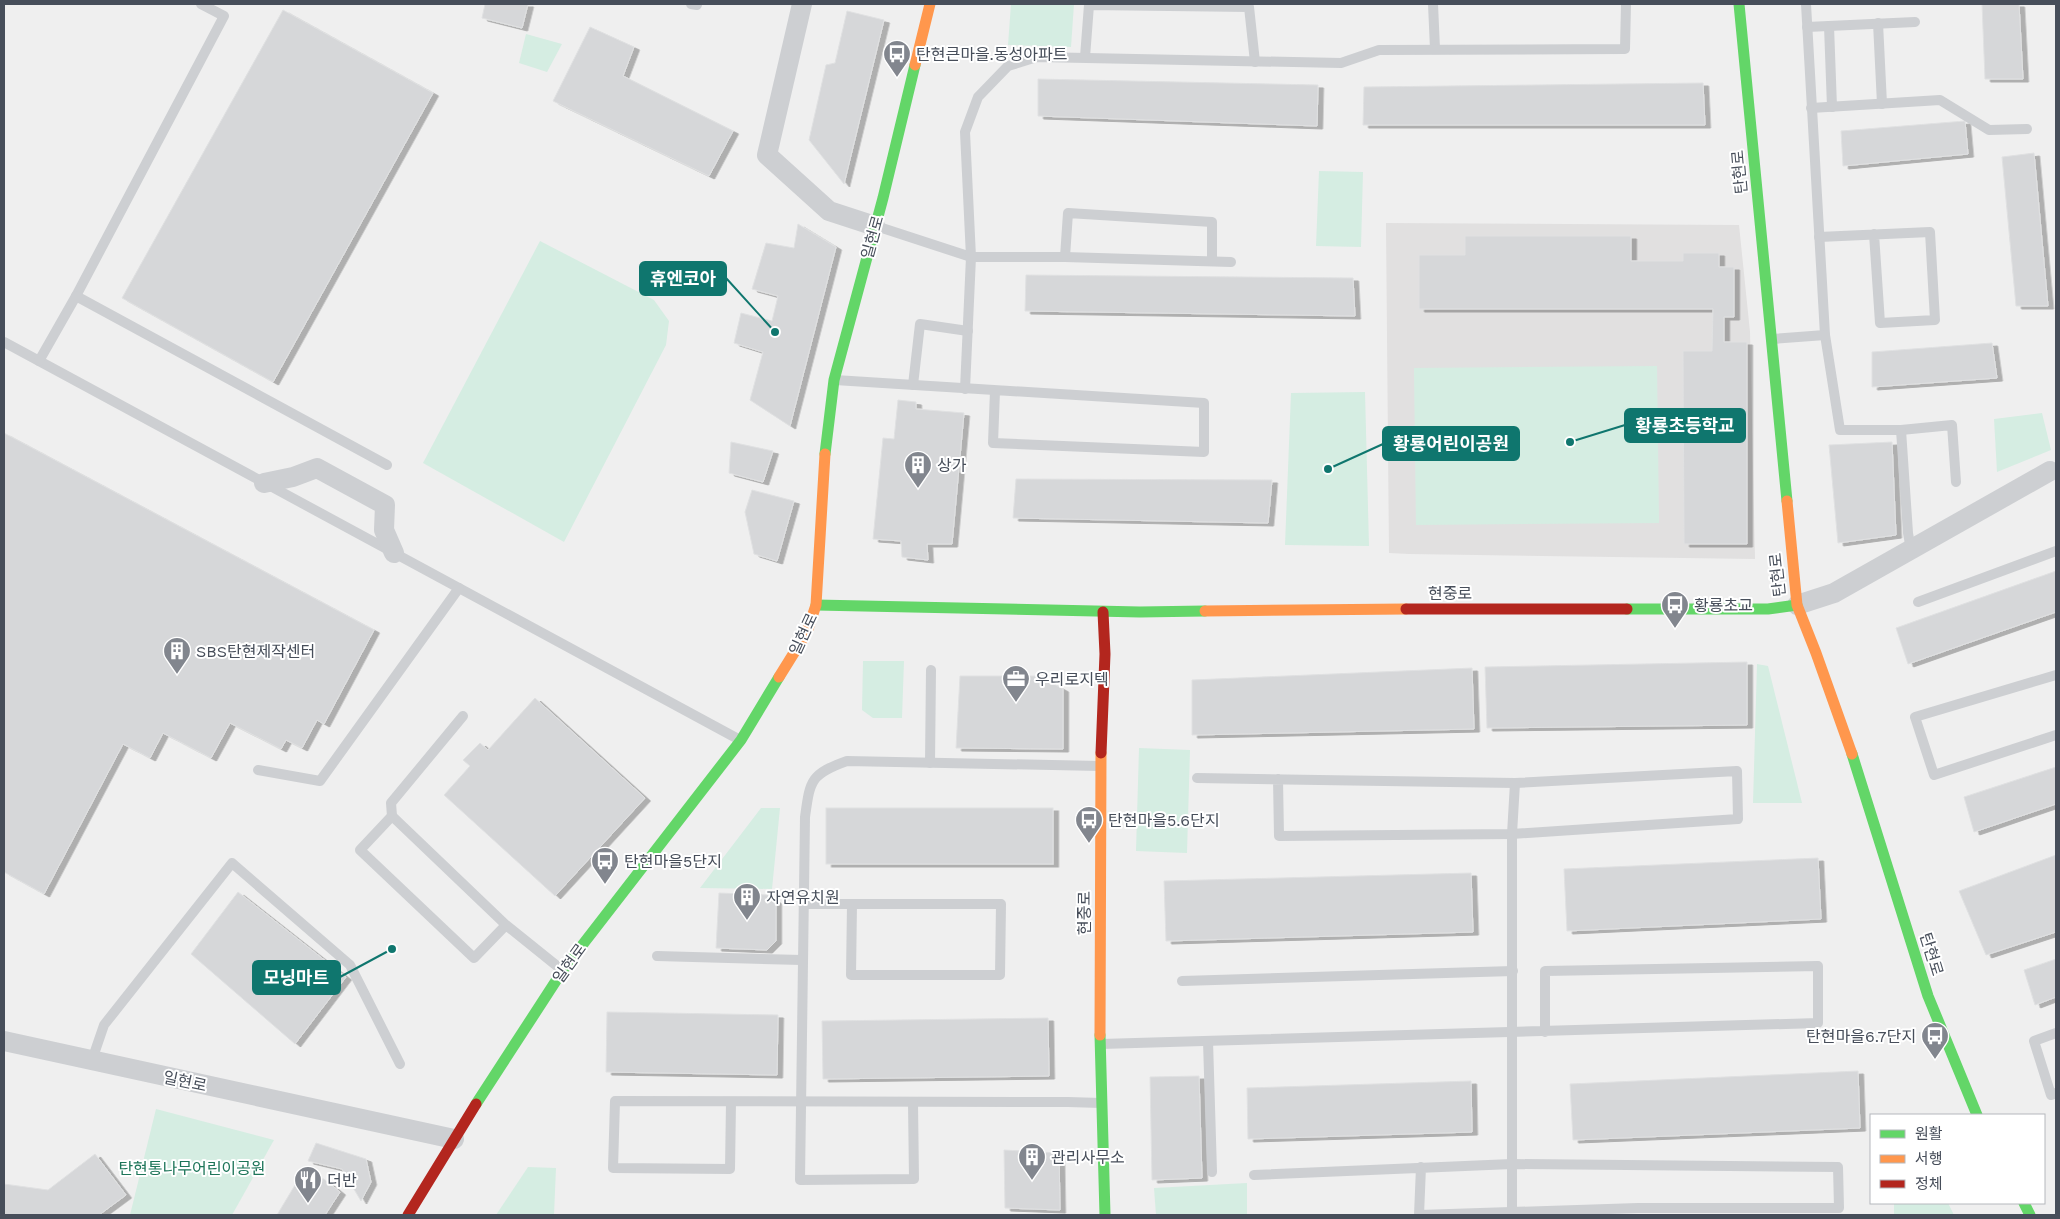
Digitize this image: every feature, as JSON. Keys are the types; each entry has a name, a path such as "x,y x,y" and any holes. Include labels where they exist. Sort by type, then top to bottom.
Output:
{"main road":[{"name":"일현로","path":"408,1215 562,970 741,740 807,632 816,605 824,462 834,380 875,226 930,4"},
{"name":"탄현로","path":"1739,4 1796,605 1814,646 1872,817 1928,997 1977,1114"},
{"name":"현중로","path":"816,605 1103,612 1426,609 1768,609 1796,605"},
{"name":"현중로","path":"1103,612 1105,654 1101,766 1101,1044 1106,1215"}],"street":[{"path":"802,4 767,155 829,211 875,226"},
{"path":"264,483 293,477 317,468 385,505 384,530 394,553"},
{"path":"1796,605 1834,593 2053,474"},
{"name":"일현로","path":"4,1041 454,1139"}],"lane":[{"path":"39,361 76,296 224,16 201,4"},
{"path":"1434,4 1435,49"},
{"path":"965,389 971,257 965,132 978,97 1008,66 1037,57 1341,63 1379,50 1625,49 1626,4"},
{"path":"1806,4 1825,335 1840,430 1901,430 1952,425 1956,482"},
{"path":"1085,57 1089,5 1249,7 1255,62"},
{"path":"1807,27 1915,22"},
{"path":"1878,23 1882,104"},
{"path":"1829,26 1832,107"},
{"path":"1811,108 1940,100 1989,130 2027,129"},
{"path":"1065,257 1068,213 1212,222 1212,261"},
{"path":"875,226 971,257 1065,257 1231,262"},
{"path":"1819,237 1874,234 1930,232 1934,320 1880,323 1874,234"},
{"path":"76,296 387,465"},
{"path":"913,385 920,324 968,331"},
{"path":"1771,339 1825,335"},
{"path":"4,342 741,740"},
{"path":"834,380 1204,403 1204,452 993,443 995,391"},
{"path":"1901,430 1908,533 1911,550"},
{"path":"1918,602 2056,551"},
{"path":"258,770 320,781 459,588"},
{"path":"930,763 931,670"},
{"path":"2056,675 1915,718 1934,775 2056,735"},
{"path":"463,716 391,803 392,816 506,925 562,970"},
{"path":"913,1103 914,1179 800,1180 805,818 808,794 816,775 827,768 846,762 1101,766"},
{"path":"1197,778 1278,779 1515,783 1737,771 1738,819 1512,834 1279,836 1278,779"},
{"path":"1512,1213 1512,834 1515,783"},
{"path":"392,816 360,850 474,958 506,925"},
{"path":"92,1060 104,1025 232,863 350,965 400,1064"},
{"path":"803,904 852,904 1001,904 1000,975 851,975 852,904"},
{"path":"657,956 802,960"},
{"path":"1101,1044 1208,1042 1545,1032 1818,1023 1818,966 1545,971 1545,1032"},
{"path":"1182,981 1513,971"},
{"path":"2056,1033 2034,1041 2051,1095 2056,1093"},
{"path":"1208,1042 1212,1172"},
{"path":"731,1102 730,1169 613,1168 615,1102 731,1102 801,1102 913,1103 1103,1103"},
{"path":"1254,1175 1512,1164 1838,1167 1839,1208 1419,1215 1420,1168"}],"shaded area":[{"path":"1386,223 1739,225 1750,332 1755,559 1389,553"}],"green space":[{"path":"1011,4 1074,4 1071,47 1008,45"},
{"path":"526,34 562,44 547,72 519,63"},
{"path":"1319,171 1363,172 1361,247 1316,246"},
{"path":"540,241 654,300 669,321 666,345 564,542 423,463"},
{"path":"1657,366 1659,523 1416,525 1414,368"},
{"path":"1365,392 1369,546 1285,545 1291,393"},
{"path":"2042,413 2051,450 1997,472 1994,419"},
{"path":"863,661 904,661 902,718 873,718 862,710"},
{"path":"1757,664 1768,666 1802,803 1753,803"},
{"path":"1139,748 1190,750 1187,853 1136,851"},
{"path":"761,808 780,808 772,889 700,888"},
{"name":"탄현통나무어린이공원","path":"156,1109 274,1140 232,1215 130,1215"},
{"path":"528,1167 556,1168 554,1215 496,1215"},
{"path":"1247,1183 1247,1215 1156,1215 1154,1188"},
{"path":"1894,1204 1948,1204 1954,1215 1894,1215"}],"building":[{"path":"485,4 528,4 522,28 482,18"},
{"path":"1982,4 2019,4 2023,79 1985,79"},
{"path":"283,10 433,93 273,382 122,298"},
{"path":"847,11 884,20 844,184 809,140 826,65 835,63"},
{"path":"590,27 634,47 623,76 733,131 709,176 553,101"},
{"path":"1038,79 1318,85 1317,126 1038,116"},
{"path":"1703,83 1705,125 1363,125 1364,87"},
{"path":"1965,121 1968,154 1843,166 1841,131"},
{"path":"2034,153 2048,306 2016,306 2002,157"},
{"path":"798,224 836,247 790,426 750,400 763,352 734,343 741,313 772,321 778,296 752,289 766,243 794,248"},
{"path":"1465,236 1631,236 1631,261 1683,261 1683,253 1719,253 1719,267 1734,267 1734,317 1724,317 1724,342 1747,342 1747,544 1684,544 1683,351 1712,351 1713,309 1419,309 1419,255 1465,255"},
{"path":"1026,275 1353,278 1355,316 1025,311"},
{"path":"1992,343 1997,378 1872,387 1872,352"},
{"name":"상가","path":"898,400 916,402 916,409 964,413 952,544 927,544 928,560 902,557 901,541 873,539 883,438 894,439"},
{"name":"SBS탄현제작센터","path":"4,433 374,630 324,724 317,720 302,748 286,740 281,749 230,723 211,758 163,733 150,758 123,744 44,894 4,872"},
{"path":"731,442 773,451 763,482 729,473"},
{"path":"1892,442 1896,535 1838,543 1829,445"},
{"path":"1016,479 1272,480 1268,523 1013,518"},
{"path":"752,490 794,501 777,561 754,554 745,512"},
{"path":"2056,571 2056,612 1908,664 1896,628"},
{"path":"1747,662 1747,725 1487,728 1485,667"},
{"path":"1472,668 1474,729 1192,735 1192,680"},
{"path":"960,676 1039,676 1063,689 1063,749 956,748"},
{"path":"535,698 645,798 555,896 444,795 470,766 463,760 480,743 488,750"},
{"path":"2056,767 2056,804 1974,832 1964,797"},
{"path":"826,808 1053,808 1053,864 826,864"},
{"path":"2056,855 2056,932 1986,955 1959,891"},
{"path":"1818,858 1821,919 1567,931 1564,869"},
{"path":"1471,873 1473,932 1166,941 1164,881"},
{"path":"238,892 346,977 295,1044 191,954"},
{"name":"자연유치원","path":"719,893 769,895 776,901 776,941 767,950 716,948"},
{"path":"2056,959 2056,997 2035,1005 2024,970"},
{"path":"607,1012 778,1015 777,1075 606,1072"},
{"path":"1048,1018 1049,1076 823,1079 822,1021"},
{"path":"1858,1071 1860,1128 1573,1140 1570,1084"},
{"path":"1199,1076 1202,1178 1152,1180 1150,1077"},
{"path":"1471,1081 1472,1132 1248,1139 1247,1088"},
{"path":"316,1143 366,1159 371,1182 361,1201 342,1169 308,1161"},
{"name":"관리사무소","path":"1004,1150 1059,1153 1060,1210 1005,1208"},
{"path":"95,1154 126,1195 99,1215 4,1215 4,1184 48,1190"},
{"name":"더반","path":"301,1175 324,1179 340,1192 325,1215 277,1215"}],"traffic: fast":[{"path":"1739,4 1787,501"},
{"path":"825,454 834,380 883,198 915,65"},
{"path":"816,605 1140,612 1205,611"},
{"path":"1627,609 1768,609 1797,605"},
{"path":"476,1104 563,970 741,740 779,677"},
{"path":"1852,754 1928,996 1977,1114"},
{"path":"1100,1035 1105,1215"},
{"path":"2024,1204 2030,1215"}],"traffic: slow":[{"path":"915,65 930,4"},
{"path":"779,677 807,632 816,605 825,454"},
{"path":"1787,501 1797,605 1852,754"},
{"path":"1205,611 1406,609"},
{"path":"1100,1035 1101,753"}],"traffic: jam":[{"path":"1406,609 1627,609"},
{"path":"1101,753 1105,654 1103,612"},
{"path":"408,1215 476,1104"}],"place":[{"name":"탄현큰마을.동성아파트","path":"897,78"},
{"name":"휴엔코아","path":"775,332"},
{"name":"황룡초등학교","path":"1570,442"},
{"name":"황룡어린이공원","path":"1328,469"},
{"name":"상가","path":"918,489"},
{"name":"황룡초교","path":"1675,629"},
{"name":"SBS탄현제작센터","path":"177,675"},
{"name":"우리로지텍","path":"1016,703"},
{"name":"탄현마을5.6단지","path":"1089,844"},
{"name":"탄현마을5단지","path":"605,885"},
{"name":"자연유치원","path":"747,921"},
{"name":"모닝마트","path":"392,949"},
{"name":"탄현마을6.7단지","path":"1935,1060"},
{"name":"관리사무소","path":"1032,1181"},
{"name":"더반","path":"308,1204"}]}
